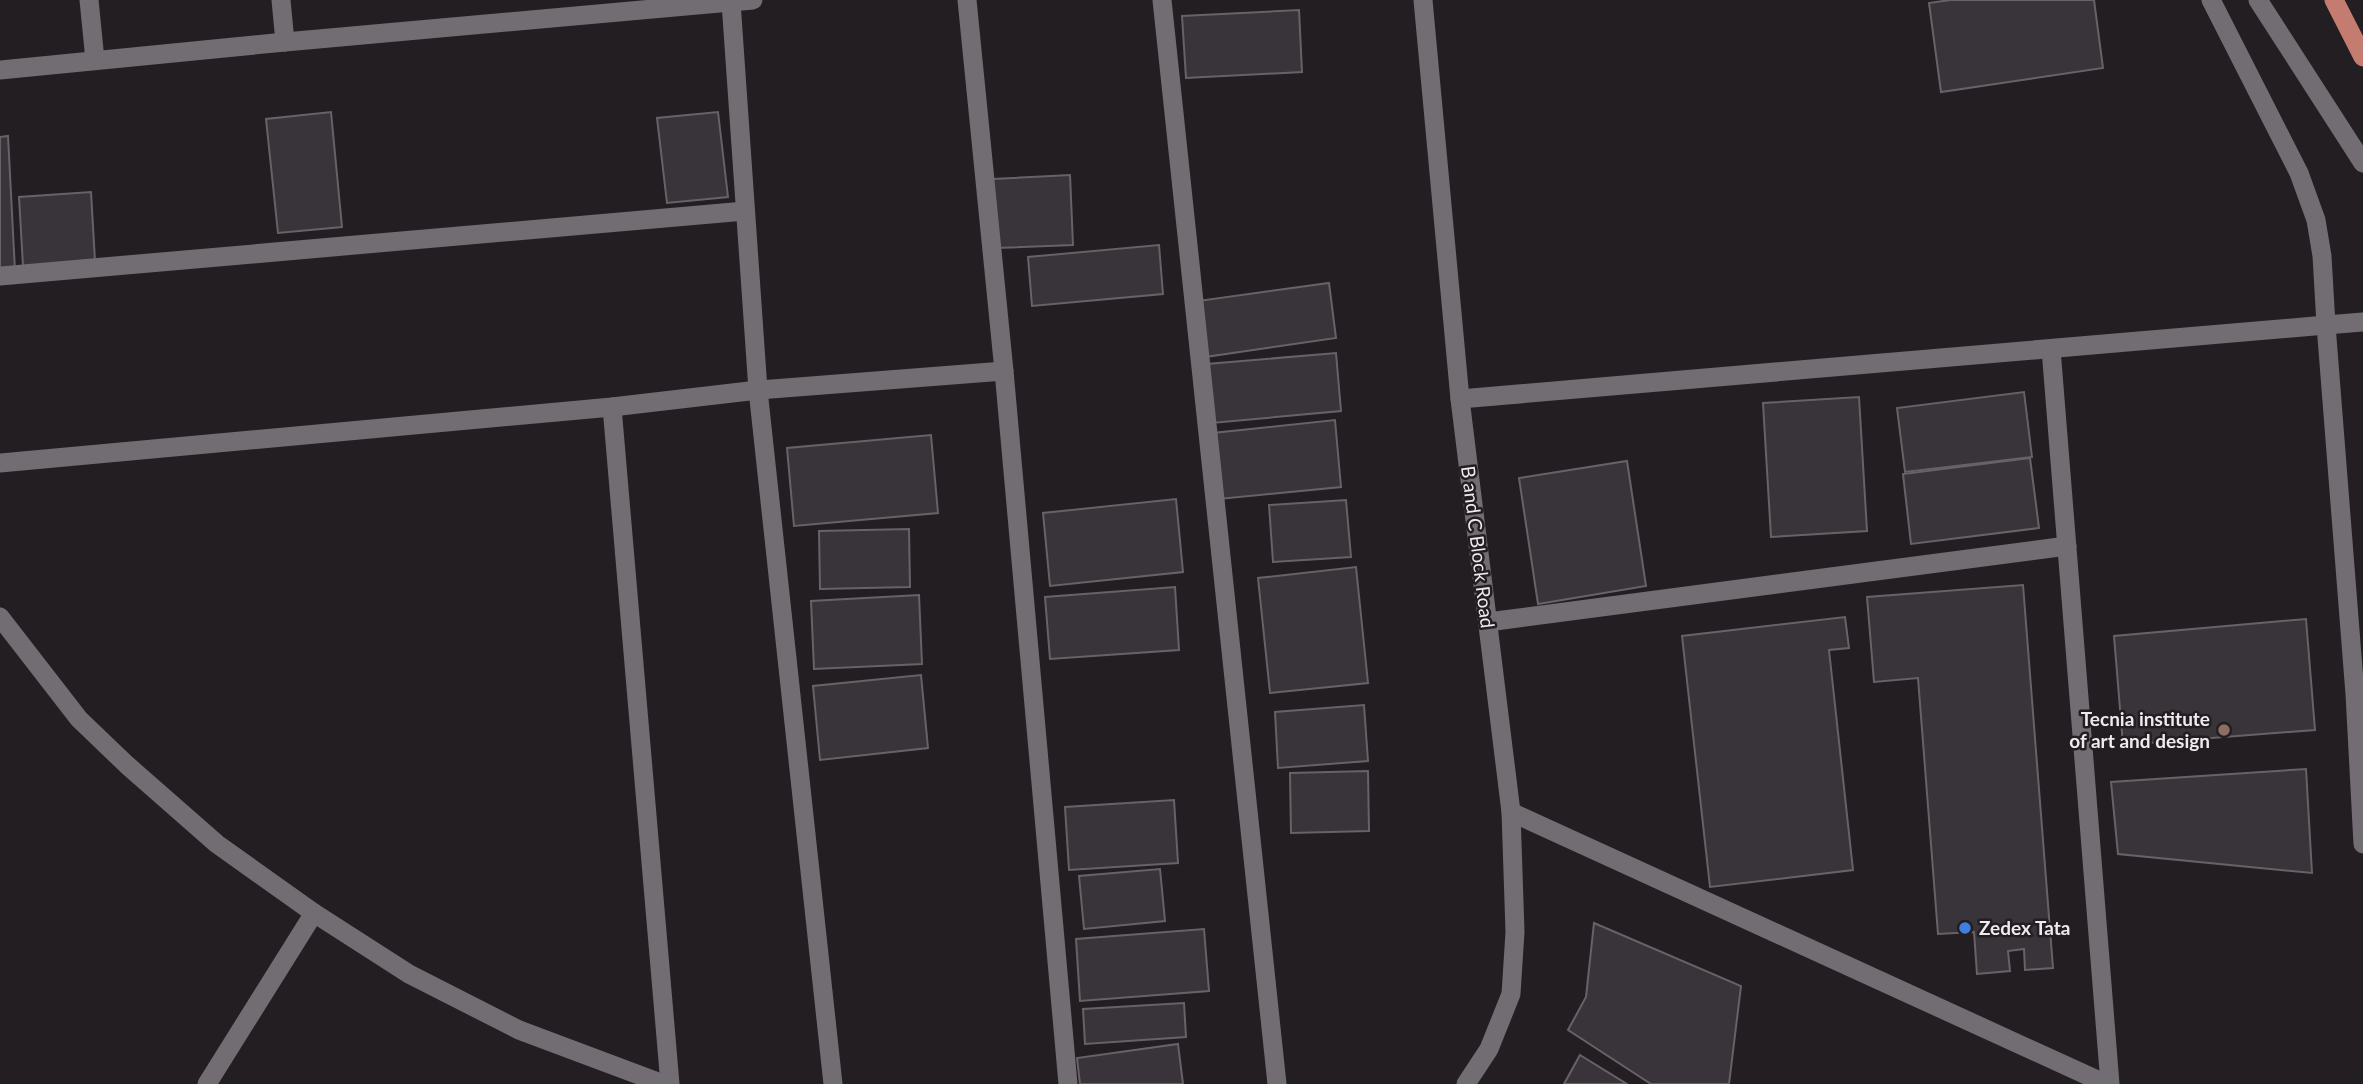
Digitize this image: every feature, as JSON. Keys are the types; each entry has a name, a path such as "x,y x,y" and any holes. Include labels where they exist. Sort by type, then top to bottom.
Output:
{"main road":[{"path":"2334,0 2363,57"}],"street":[{"path":"89,0 95,60"},
{"path":"281,0 285,42"},
{"path":"0,70 285,42 528,10 753,0"},
{"path":"967,0 1004,370 1068,1084"},
{"path":"1162,0 1277,1084"},
{"name":"B and C Block Road","path":"1423,0 1460,399 1511,812 1515,932 1511,994 1489,1049 1466,1084"},
{"path":"2211,0 2310,198 2316,220 2322,256 2355,694 2363,844"},
{"path":"2258,0 2363,163"},
{"path":"731,2 758,390 833,1084"},
{"path":"0,276 746,211"},
{"path":"1460,399 2362,322"},
{"path":"1511,812 2108,1084 2051,349"},
{"path":"0,463 612,407 758,390 1004,370"},
{"path":"612,407 670,1084"},
{"path":"1488,622 2067,546"},
{"path":"0,617 79,719 127,765 217,844 314,913 409,974 519,1030 663,1084"},
{"path":"207,1084 314,913"}],"building":[{"path":"1950,0 2094,0 2103,68 1941,92 1929,3"},
{"path":"1299,10 1302,72 1186,78 1182,16"},
{"path":"331,112 342,227 278,233 266,119"},
{"path":"718,112 728,197 667,203 657,118"},
{"path":"8,136 15,271 0,272 0,137"},
{"path":"1070,175 1073,245 996,248 993,179"},
{"path":"91,192 95,261 23,266 19,197"},
{"path":"1159,245 1163,294 1032,306 1028,257"},
{"path":"1329,283 1336,338 1205,357 1198,301"},
{"path":"1336,353 1341,411 1212,423 1207,364"},
{"path":"2024,392 2032,457 1905,472 1897,408"},
{"path":"1859,397 1867,531 1771,537 1763,403"},
{"path":"1335,420 1341,487 1219,499 1213,433"},
{"path":"931,435 938,513 794,526 787,448"},
{"path":"2030,458 2039,528 1911,544 1903,474"},
{"path":"1627,461 1646,586 1538,604 1519,478"},
{"path":"1176,499 1183,572 1050,586 1043,513"},
{"path":"1346,500 1351,557 1273,562 1269,505"},
{"path":"909,529 910,587 820,589 819,531"},
{"path":"1356,567 1368,683 1270,693 1258,578"},
{"path":"2023,585 2053,968 2025,970 2024,949 2008,951 2010,971 1977,974 1974,932 1938,934 1918,678 1874,682 1867,597"},
{"path":"1175,587 1179,650 1050,659 1045,597"},
{"path":"919,595 922,664 814,669 811,601"},
{"path":"1845,617 1849,648 1829,650 1853,870 1710,887 1682,636"},
{"path":"2306,619 2315,730 2123,745 2114,636"},
{"path":"921,675 928,748 820,760 813,686"},
{"path":"1364,705 1368,761 1278,768 1275,712"},
{"path":"2306,769 2312,873 2118,854 2111,782"},
{"path":"1368,771 1369,831 1291,833 1290,773"},
{"path":"1174,800 1178,863 1069,870 1065,807"},
{"path":"1160,869 1165,921 1084,929 1079,876"},
{"path":"1594,923 1741,986 1729,1084 1651,1084 1568,1030 1586,997"},
{"path":"1204,929 1209,991 1080,1001 1076,939"},
{"path":"1184,1003 1186,1037 1085,1044 1083,1009"},
{"path":"1178,1044 1183,1084 1080,1084 1077,1058"},
{"path":"1580,1055 1627,1084 1564,1084"}],"place":[{"name":"Tecnia institute of art and design","path":"2224,730"},
{"name":"Zedex Tata","path":"1965,928"}]}
